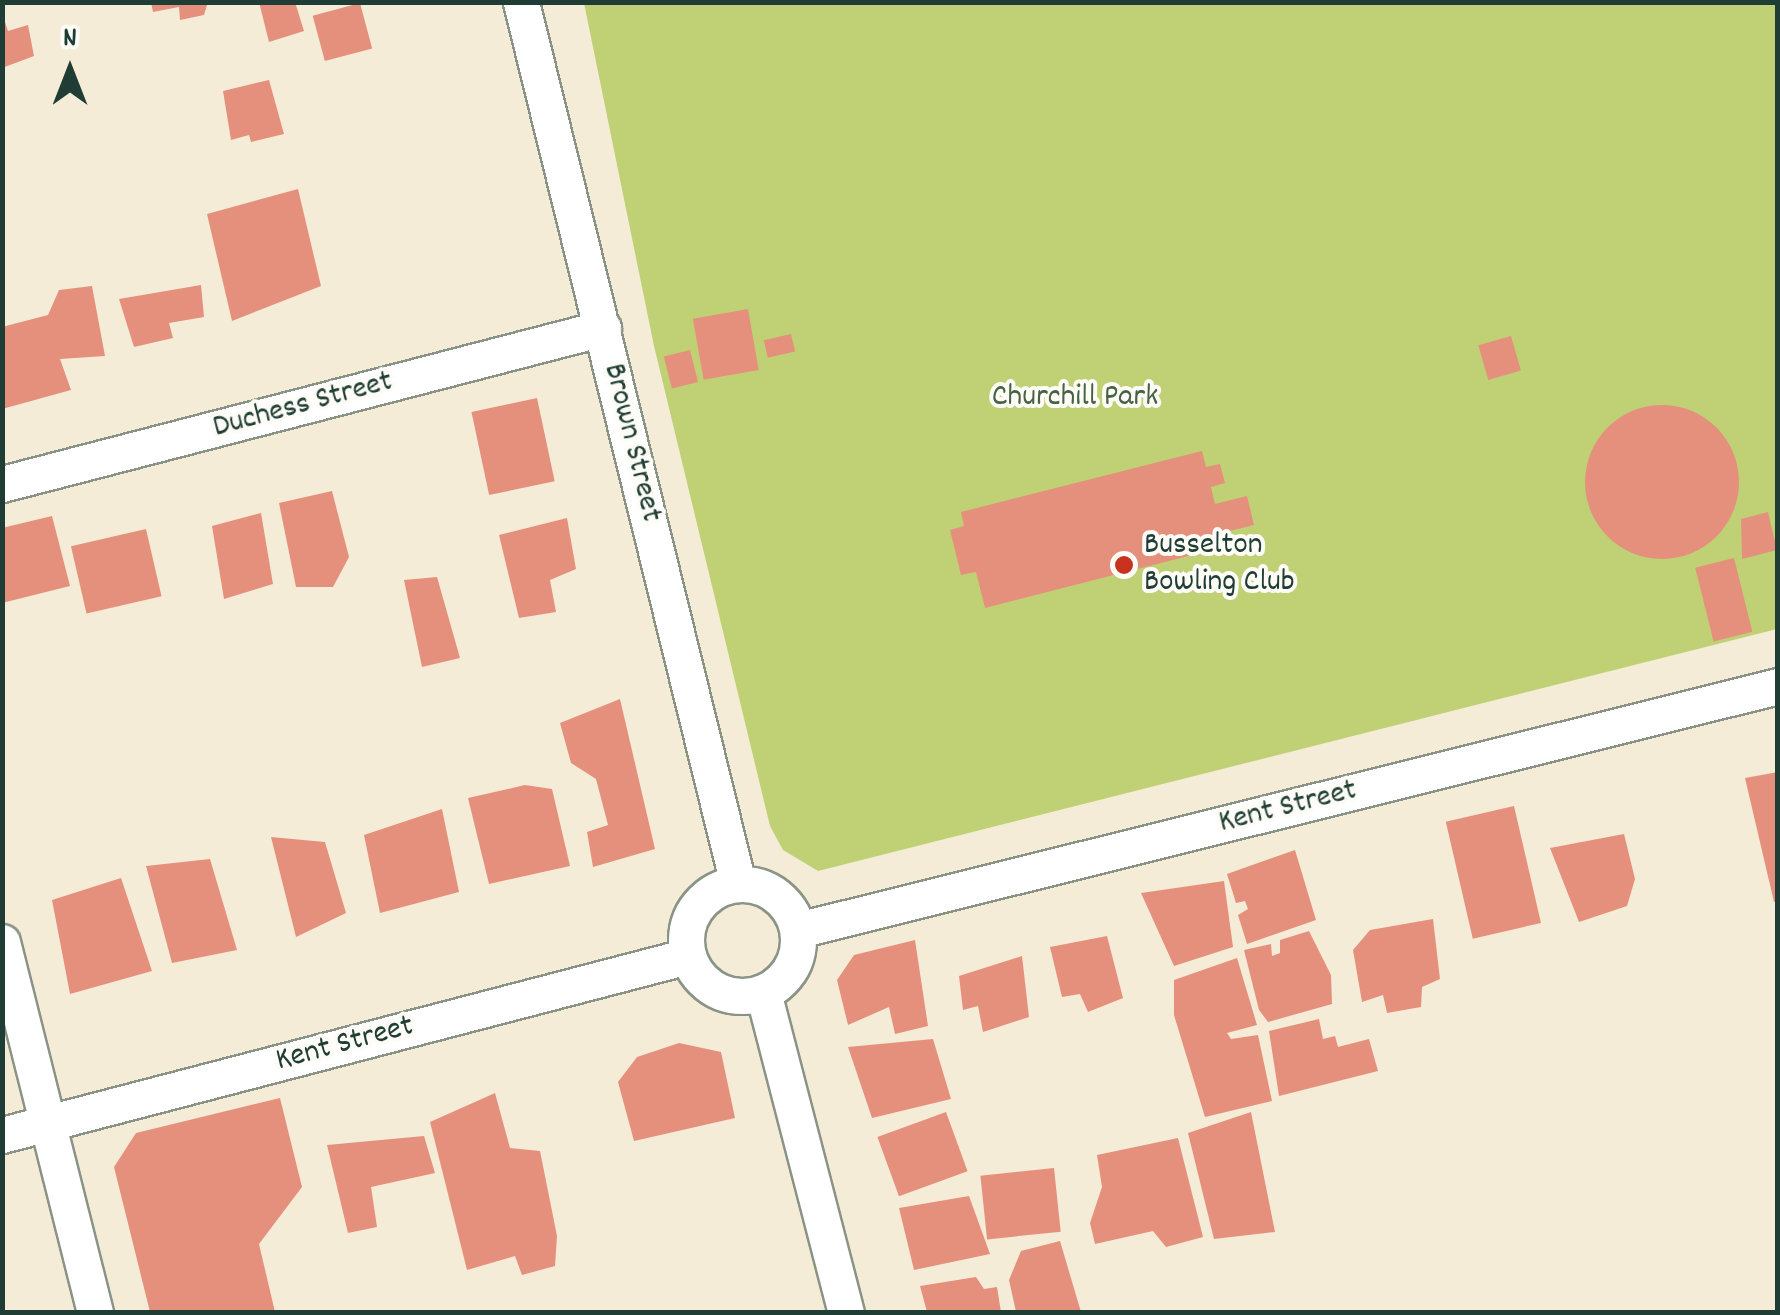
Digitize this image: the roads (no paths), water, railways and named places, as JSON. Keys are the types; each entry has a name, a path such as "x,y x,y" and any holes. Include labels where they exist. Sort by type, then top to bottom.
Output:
{"street":[{"name":"Brown Street","path":"521,2 738,884"},
{"name":"Duchess Street","path":"2,484 603,328"},
{"name":"Kent Street","path":"798,930 1778,686"},
{"path":"738,884 778,897 798,930 792,966 763,992 744,996 711,987 688,956 692,916 703,900 738,884"},
{"path":"2,942 95,1312"},
{"name":"Kent Street","path":"2,1134 688,956"},
{"path":"763,992 846,1312"}],"place":[{"name":"Busselton Bowling Club","path":"1124,565"}],"park label":[{"name":"Churchill Park","path":"1075,398"}]}
